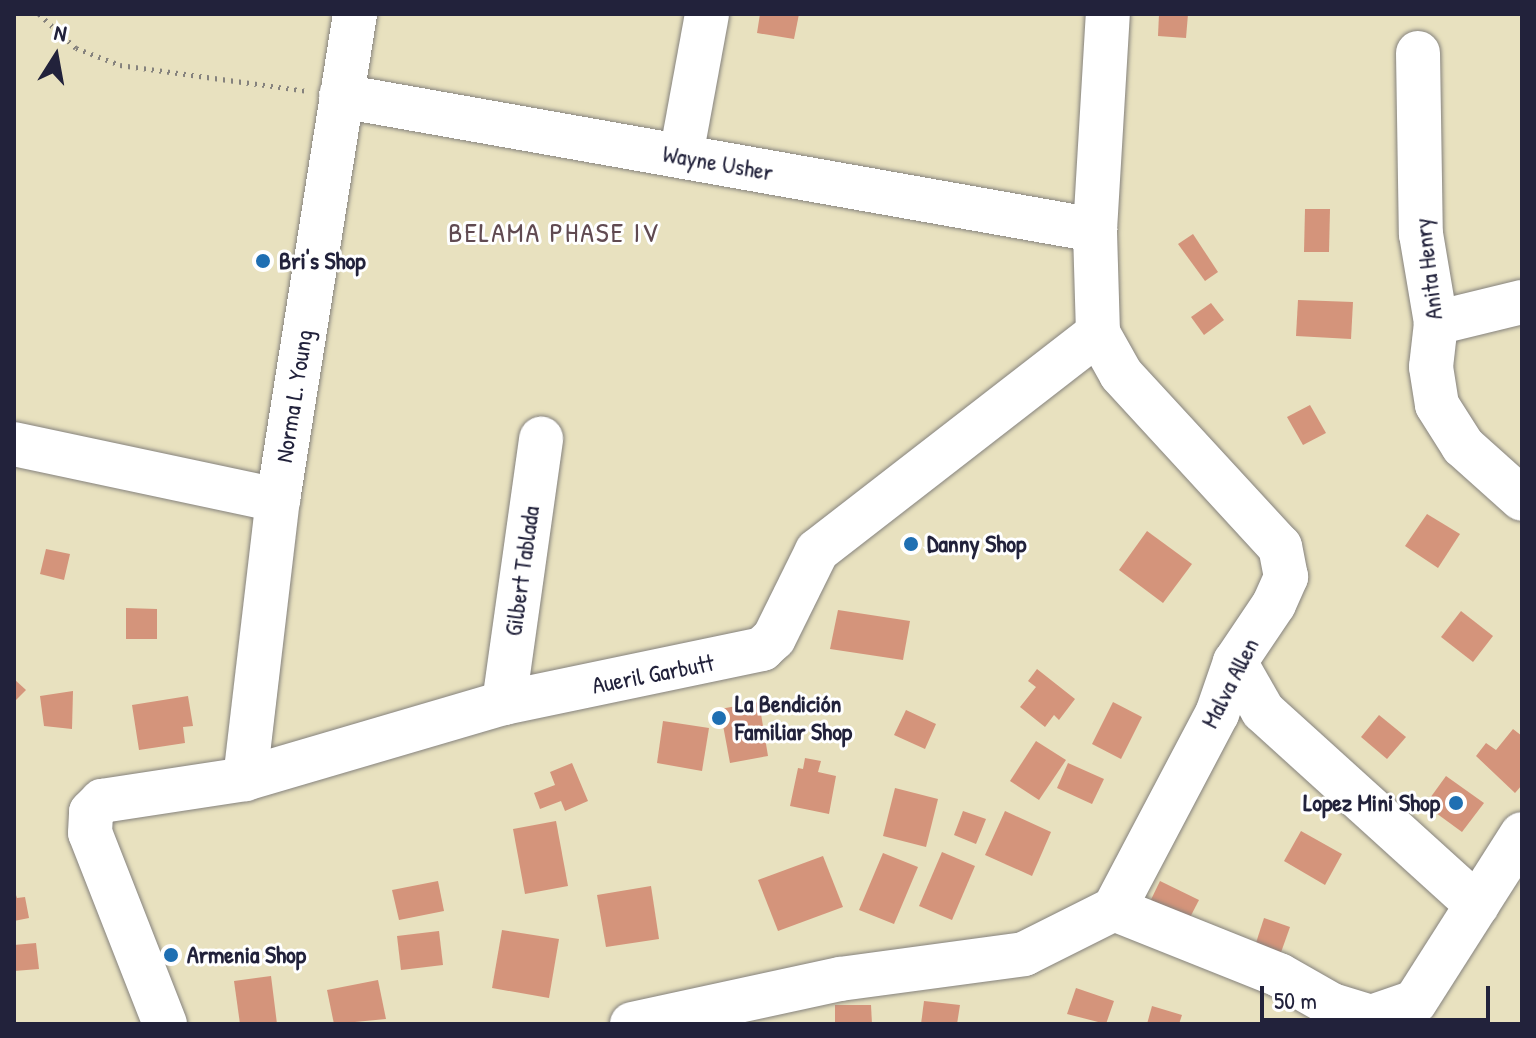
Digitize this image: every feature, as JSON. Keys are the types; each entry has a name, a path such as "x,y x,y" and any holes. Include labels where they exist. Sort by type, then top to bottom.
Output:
{"street":[{"name":"Norma L. Young","path":"245,779 278,500 355,14"},
{"path":"681,156 707,14"},
{"name":"Malva Allen","path":"1108,14 1095,230 1098,333 1121,374 1280,547 1286,577 1274,604 1235,662 1217,714 1114,909"},
{"name":"Anita Henry","path":"1418,53 1421,234 1436,323 1431,367 1437,405 1463,446 1522,499"},
{"name":"Wayne Usher","path":"341,96 1095,230"},
{"path":"1436,323 1522,302"},
{"name":"Aueril Garbutt","path":"165,1024 90,833 91,812 102,801 245,779 504,703 762,649 774,638 817,551 1098,333"},
{"name":"Gilbert Tablada","path":"504,703 541,439"},
{"path":"14,444 278,500"},
{"path":"1235,662 1263,711 1477,905"},
{"path":"632,1024 840,979 1024,954 1114,909 1279,975 1332,1005 1371,1017 1415,1002 1522,834"}],"path":[{"path":"39,14 76,48 120,65 341,96"}],"building":[{"path":"760,14 799,14 794,39 757,33"},
{"path":"1159,14 1188,14 1186,38 1158,36"},
{"path":"1305,209 1330,209 1329,252 1304,252"},
{"path":"1193,234 1218,272 1205,281 1178,244"},
{"path":"1298,300 1353,302 1351,339 1296,336"},
{"path":"1211,303 1224,320 1204,335 1191,317"},
{"path":"1310,405 1326,433 1303,445 1287,417"},
{"path":"1427,514 1460,534 1438,568 1405,546"},
{"path":"1147,531 1192,564 1163,603 1119,570"},
{"path":"46,549 70,554 64,580 40,574"},
{"path":"126,608 157,609 157,639 126,639"},
{"path":"838,610 910,621 903,660 830,649"},
{"path":"1461,611 1493,636 1473,662 1441,637"},
{"path":"1037,669 1075,699 1059,720 1054,715 1045,727 1020,707 1036,687 1028,681"},
{"path":"14,679 26,690 14,702"},
{"path":"73,691 72,729 44,726 40,696"},
{"path":"188,696 193,726 183,727 185,743 139,750 132,705"},
{"path":"759,702 768,756 730,763 720,709"},
{"path":"1113,702 1142,717 1121,759 1092,744"},
{"path":"906,710 936,724 925,749 894,735"},
{"path":"1379,715 1406,737 1387,759 1361,737"},
{"path":"663,721 709,728 702,771 657,763"},
{"path":"1513,729 1522,736 1522,785 1515,793 1476,756 1486,743 1496,750"},
{"path":"1036,741 1066,760 1039,800 1010,781"},
{"path":"805,758 821,761 818,772 836,776 829,814 790,806 798,768 803,769"},
{"path":"572,763 588,801 565,811 561,801 540,809 534,793 555,785 550,772"},
{"path":"1068,763 1104,779 1092,804 1057,788"},
{"path":"1446,776 1484,803 1462,832 1425,805"},
{"path":"895,788 938,799 926,847 883,836"},
{"path":"963,811 986,819 976,844 954,835"},
{"path":"1005,811 1051,832 1032,876 985,855"},
{"path":"556,821 568,886 525,894 513,829"},
{"path":"1301,831 1342,854 1325,885 1284,861"},
{"path":"942,852 975,866 952,920 919,906"},
{"path":"883,853 918,867 894,924 859,910"},
{"path":"823,856 843,907 778,931 758,880"},
{"path":"438,881 444,911 399,920 392,890"},
{"path":"1160,881 1199,900 1183,931 1145,912"},
{"path":"651,886 659,939 606,947 597,895"},
{"path":"14,889 17,898 25,897 29,918 14,921"},
{"path":"1264,918 1290,927 1279,958 1254,949"},
{"path":"502,930 559,939 549,998 492,988"},
{"path":"439,931 443,965 401,970 397,936"},
{"path":"36,943 39,969 14,971 14,945"},
{"path":"271,976 277,1024 240,1024 234,981"},
{"path":"378,980 386,1019 334,1024 327,990"},
{"path":"1076,988 1114,1001 1106,1024 1067,1014"},
{"path":"924,1001 960,1005 957,1024 921,1024"},
{"path":"835,1005 871,1005 872,1024 835,1024"},
{"path":"1152,1006 1182,1015 1179,1024 1147,1024"}],"place":[{"name":"Bri's Shop","path":"263,261"},
{"name":"Danny Shop","path":"911,544"},
{"name":"La Bendición Familiar Shop","path":"719,718"},
{"name":"Lopez Mini Shop","path":"1456,803"},
{"name":"Armenia Shop","path":"171,955"}],"district":[{"name":"BELAMA PHASE IV","path":"554,232"}]}
